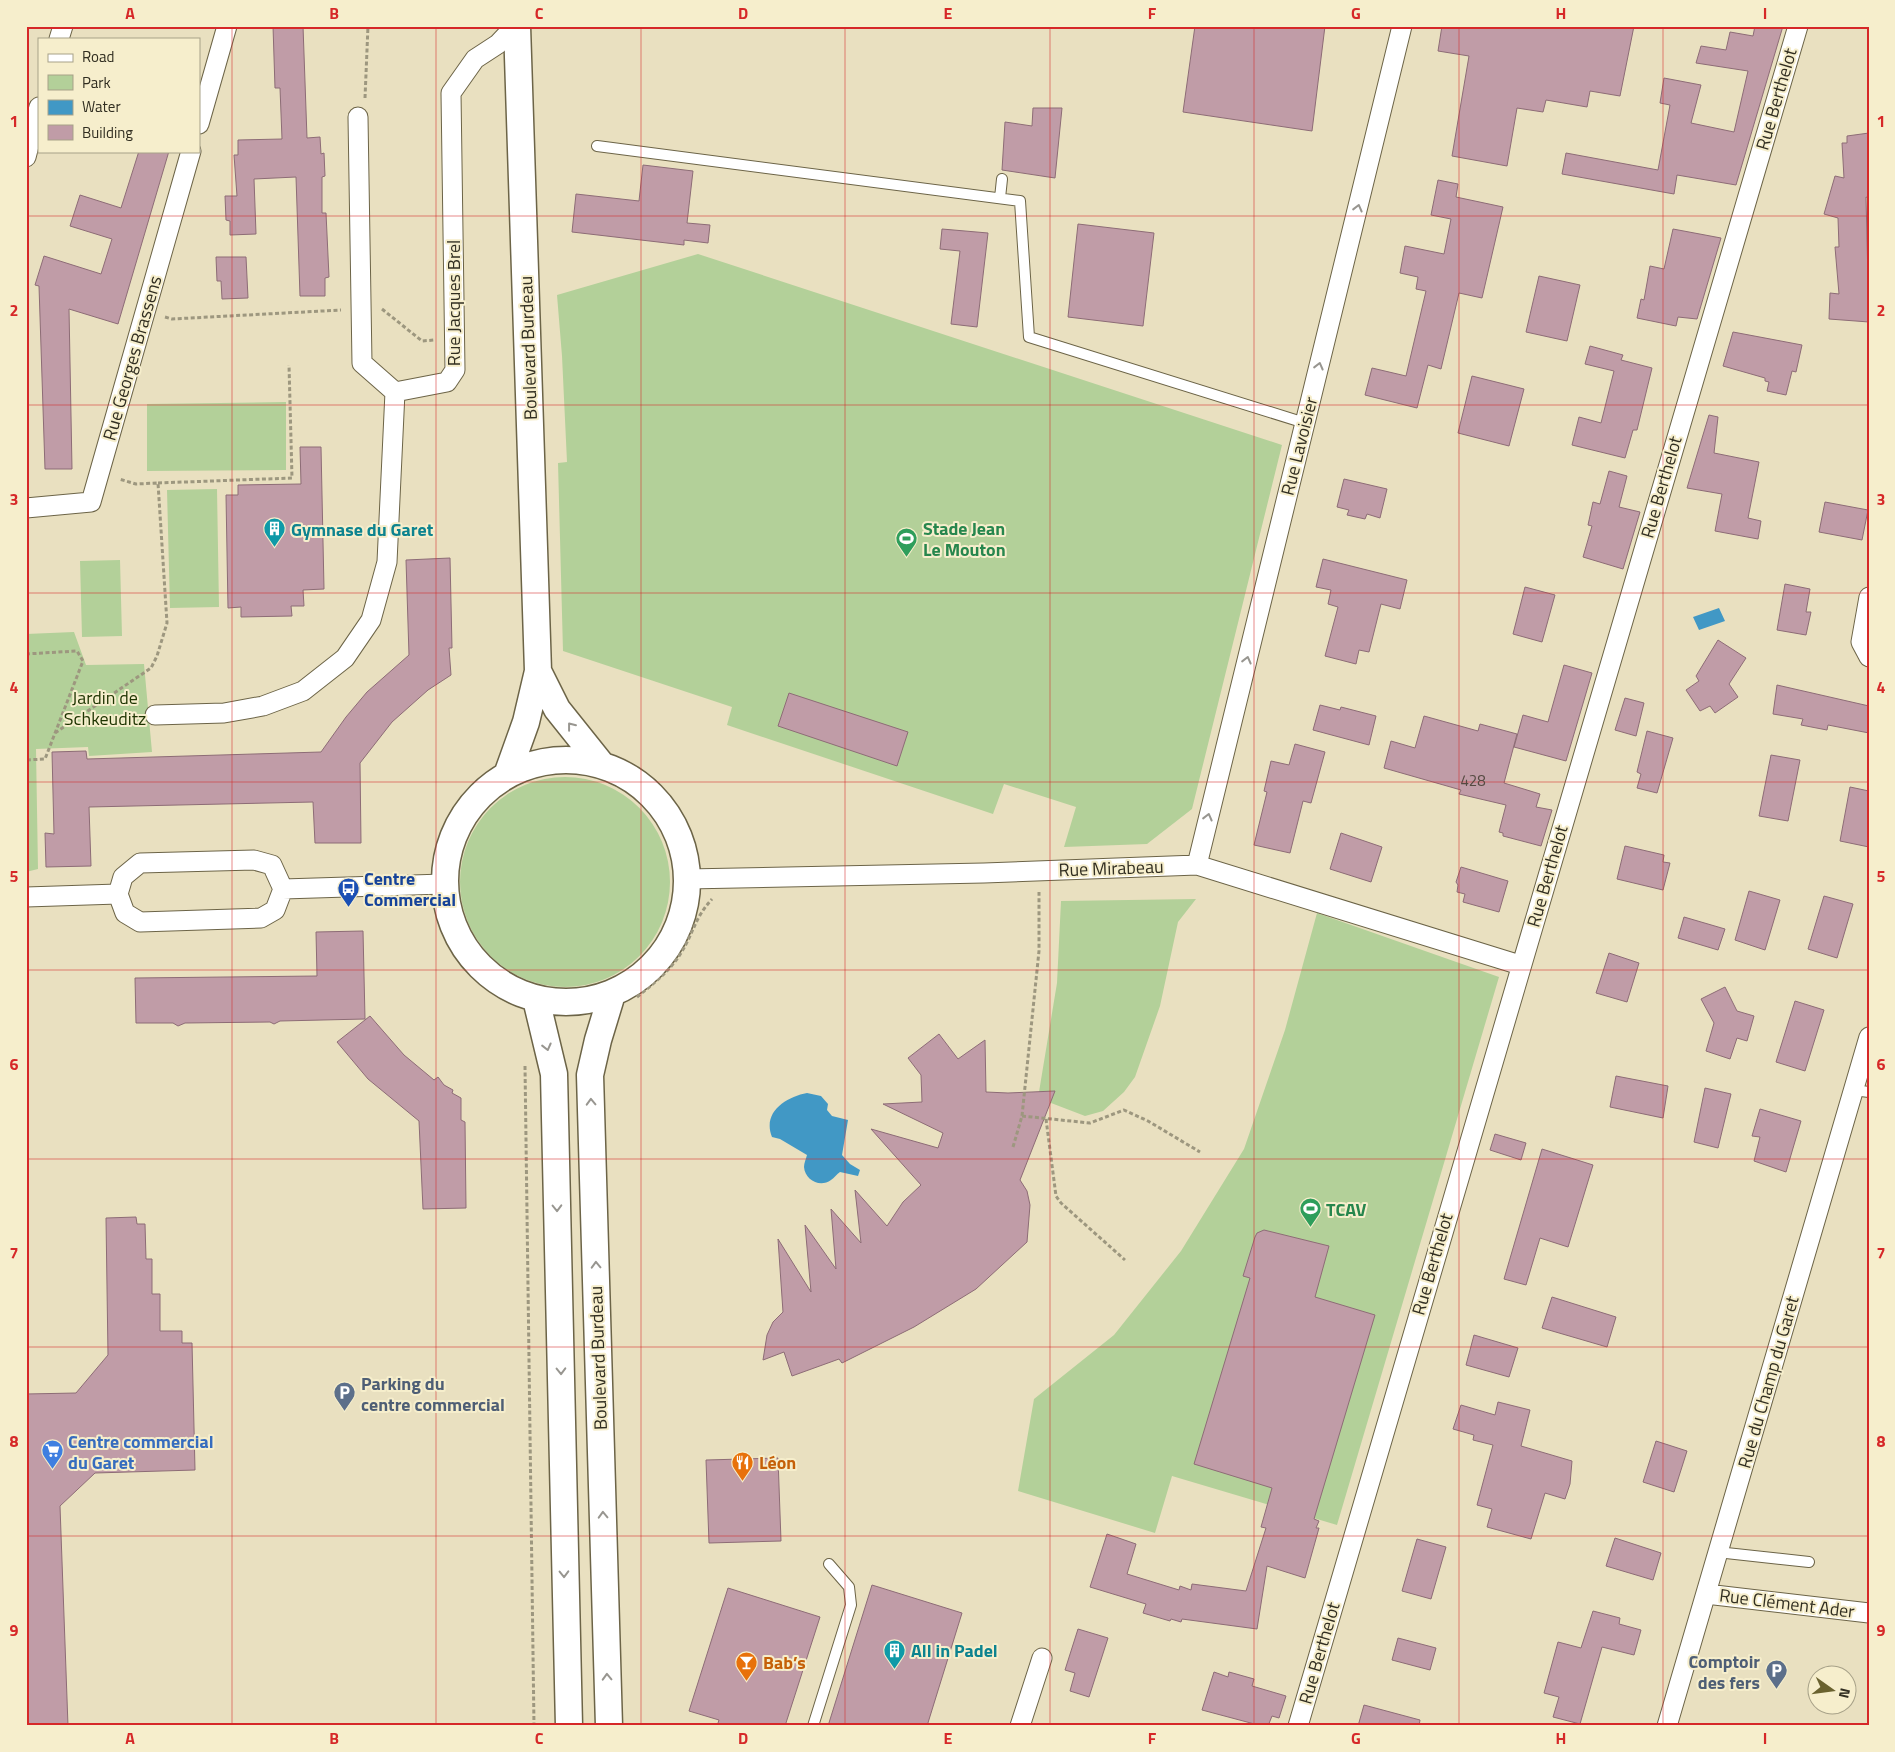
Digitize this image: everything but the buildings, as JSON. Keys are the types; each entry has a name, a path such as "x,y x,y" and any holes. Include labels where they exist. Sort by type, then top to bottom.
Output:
{"main road":[{"name":"Boulevard Burdeau","path":"506,775 526,722 538,671 516,26"},
{"name":"Boulevard Burdeau","path":"538,671 557,709 601,764"},
{"path":"569,760 601,764 635,781 663,808 681,842 687,880 682,916 667,948 624,996 561,1003 536,999 507,988 481,969 462,944 449,915 444,884 448,852 460,821 480,795 506,775 536,763 569,760"},
{"name":"Boulevard Burdeau","path":"609,1726 590,1075 598,1040 624,996"},
{"name":"Boulevard Burdeau","path":"536,999 554,1074 569,1726"}],"street":[{"path":"59,38 63,26"},
{"path":"200,120 227,26"},
{"name":"Rue Jacques Brel","path":"395,392 447,382 455,370 451,93 475,59 498,44 516,26"},
{"name":"Rue Lavoisier","path":"1197,865 1402,26"},
{"name":"Rue Berthelot","path":"1298,1726 1520,965 1798,26"},
{"path":"26,157 38,111"},
{"path":"155,715 224,713 263,706 303,691 345,658 371,620 387,562 395,392 362,363 359,309 358,117"},
{"name":"Rue Georges Brassens","path":"26,508 91,502 191,152"},
{"path":"1869,597 1860,642 1869,657"},
{"path":"254,860 272,865 283,889 275,910 261,918 224,920 140,922 125,913 118,894 123,877 140,863 254,860"},
{"name":"Rue Mirabeau","path":"687,880 1197,865 1520,965"},
{"path":"283,889 444,884"},
{"path":"26,897 118,894"},
{"name":"Rue du Champ du Garet","path":"1667,1726 1718,1552 1861,1091 1869,1037"},
{"name":"Rue Clément Ader","path":"1706,1594 1869,1613"},
{"path":"1020,1726 1042,1658"}],"lane":[{"path":"596,146 1020,200 1029,337 1305,423"},
{"path":"1000,198 1002,180"},
{"path":"1718,1552 1809,1562"},
{"path":"813,1726 851,1605 849,1587 829,1564"}],"path":[{"path":"358,117 364,108 368,26"},
{"path":"145,312 172,318 383,309 422,341 437,340"},
{"path":"99,474 136,484 292,478 289,365"},
{"path":"55,733 151,668 157,656 167,623 158,483"},
{"path":"26,654 77,651 83,661 45,759 26,760"},
{"path":"1013,1147 1022,1116 1039,951 1040,871"},
{"path":"624,996 659,980 681,953 698,914"},
{"path":"525,1064 534,1726"},
{"path":"1022,1116 1090,1123 1124,1110 1148,1121 1200,1152"},
{"path":"1046,1119 1056,1196 1061,1203 1126,1260"}],"green space":[{"name":"Stade Jean Le Mouton","path":"698,254 1282,445 1192,809 1147,844 1064,847 1076,807 1004,784 993,814 727,725 732,707 563,651 558,463 567,462 557,295"},
{"path":"286,402 286,470 147,471 147,404"},
{"path":"217,489 219,607 170,608 167,490"},
{"path":"120,560 122,636 82,637 80,561"},
{"name":"Jardin de Schkeuditz","path":"74,632 86,665 144,664 152,752 89,756 88,747 36,749 38,869 26,872 26,634"},
{"path":"555,777 575,777 596,781 615,789 632,801 646,815 658,832 666,851 670,882 666,913 658,932 646,949 632,963 615,975 596,983 575,987 555,987 534,983 515,975 498,963 484,949 472,932 464,913 460,892 460,872 464,851 472,832 484,815 498,801 515,789 534,781"},
{"path":"1196,899 1178,922 1160,1006 1135,1077 1124,1092 1103,1111 1085,1116 1038,1098 1057,983 1061,901"},
{"name":"TCAV","path":"1317,913 1499,977 1337,1525 1172,1476 1155,1533 1018,1491 1034,1399 1114,1335 1181,1251 1244,1149 1285,1030"}],"water":[{"path":"1719,608 1725,621 1699,630 1693,617"},
{"path":"807,1093 821,1096 828,1104 827,1110 832,1116 848,1120 842,1155 850,1164 860,1170 858,1176 840,1172 827,1182 818,1183 810,1179 805,1172 804,1166 807,1155 780,1139 772,1137 770,1120 773,1113 784,1102"}],"place":[{"name":"Gymnase du Garet","path":"275,548"},
{"name":"Stade Jean Le Mouton","path":"907,557"},
{"name":"Centre Commercial","path":"348,907"},
{"name":"TCAV","path":"1310,1228"},
{"name":"Parking du centre commercial","path":"345,1412"},
{"name":"Centre commercial du Garet","path":"52,1470"},
{"name":"Léon","path":"743,1481"},
{"name":"All in Padel","path":"895,1669"},
{"name":"Bab’s","path":"747,1681"},
{"name":"Comptoir des fers","path":"1776,1690"}]}
